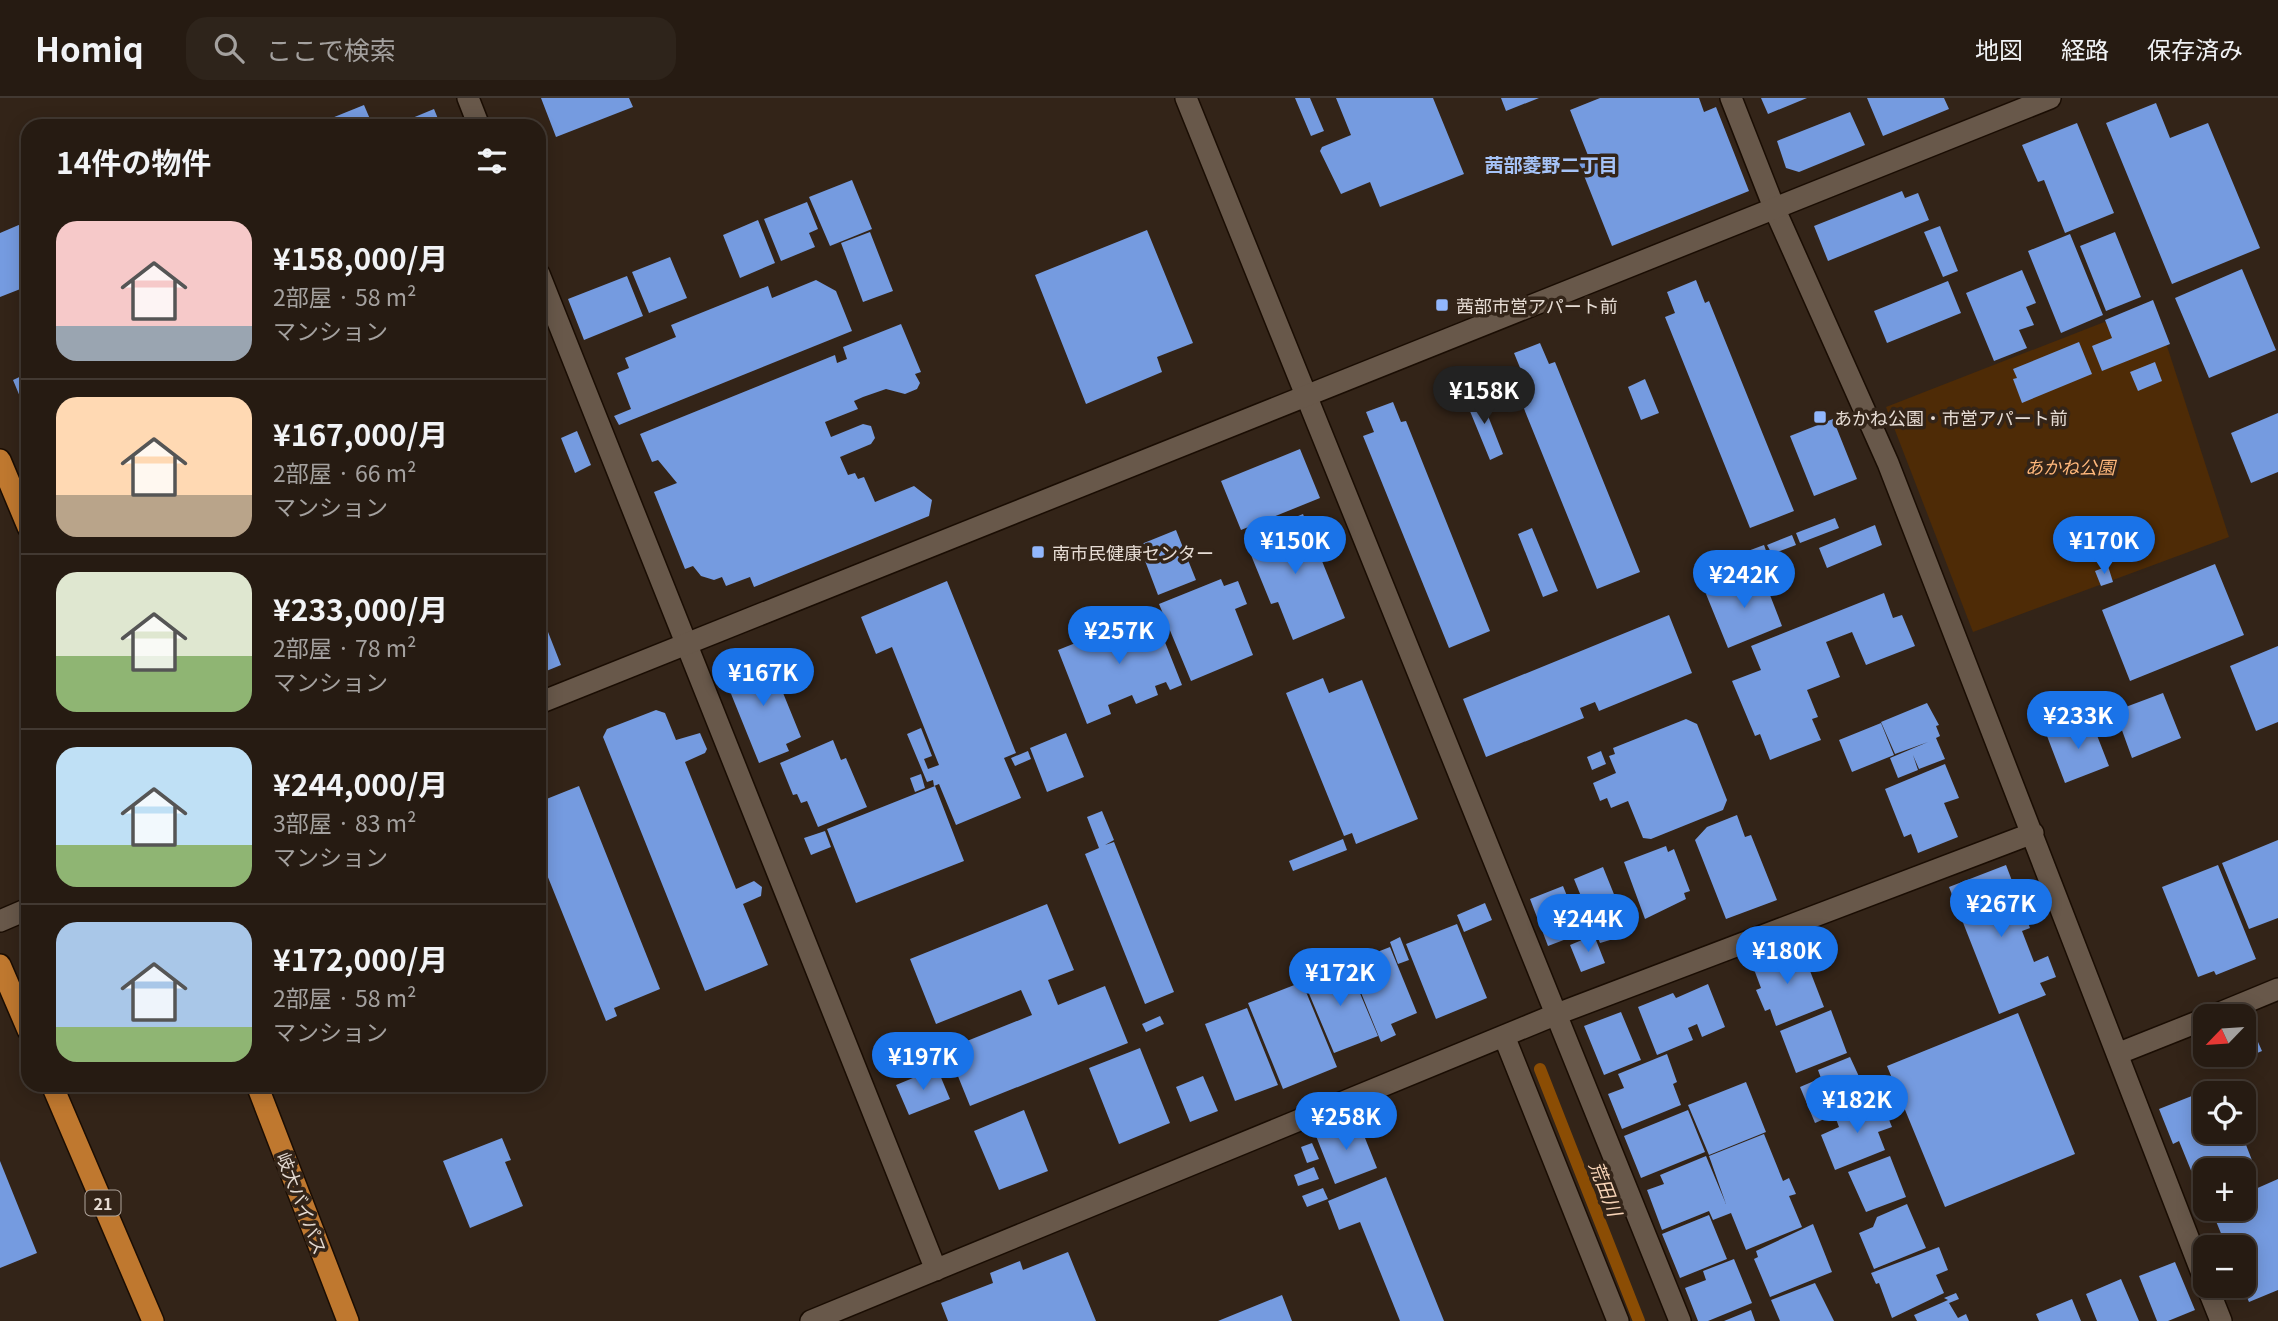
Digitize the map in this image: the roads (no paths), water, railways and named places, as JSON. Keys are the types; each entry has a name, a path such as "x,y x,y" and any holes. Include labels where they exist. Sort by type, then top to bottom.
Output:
{"highway":[{"path":"0,460 21,510"},
{"path":"0,964 21,1014"},
{"name":"21","path":"55,1092 153,1321"},
{"name":"岐大バイパス","path":"260,1092 348,1321"}],"street":[{"path":"468,98 476,119"},
{"path":"1186,98 1680,1321"},
{"path":"1731,98 1775,210 1888,463 2193,1250"},
{"path":"546,701 2050,98"},
{"path":"546,291 936,1270"},
{"path":"811,1321 1557,1014 2033,833"},
{"path":"0,921 21,912"},
{"path":"2242,1004 2278,989"},
{"path":"2117,1054 2193,1024"},
{"path":"1504,1036 1618,1321"},
{"path":"2212,1298 2221,1321"}],"waterway":[{"name":"荒田川","path":"1540,1069 1639,1321"}],"place":[{"name":"茜部市営アパート前","path":"1442,305"},
{"name":"あかね公園・市営アパート前","path":"1820,417"},
{"name":"南市民健康センター","path":"1038,552"}],"district":[{"name":"茜部菱野二丁目","path":"1551,163"}],"park label":[{"name":"あかね公園","path":"2070,466"}]}
